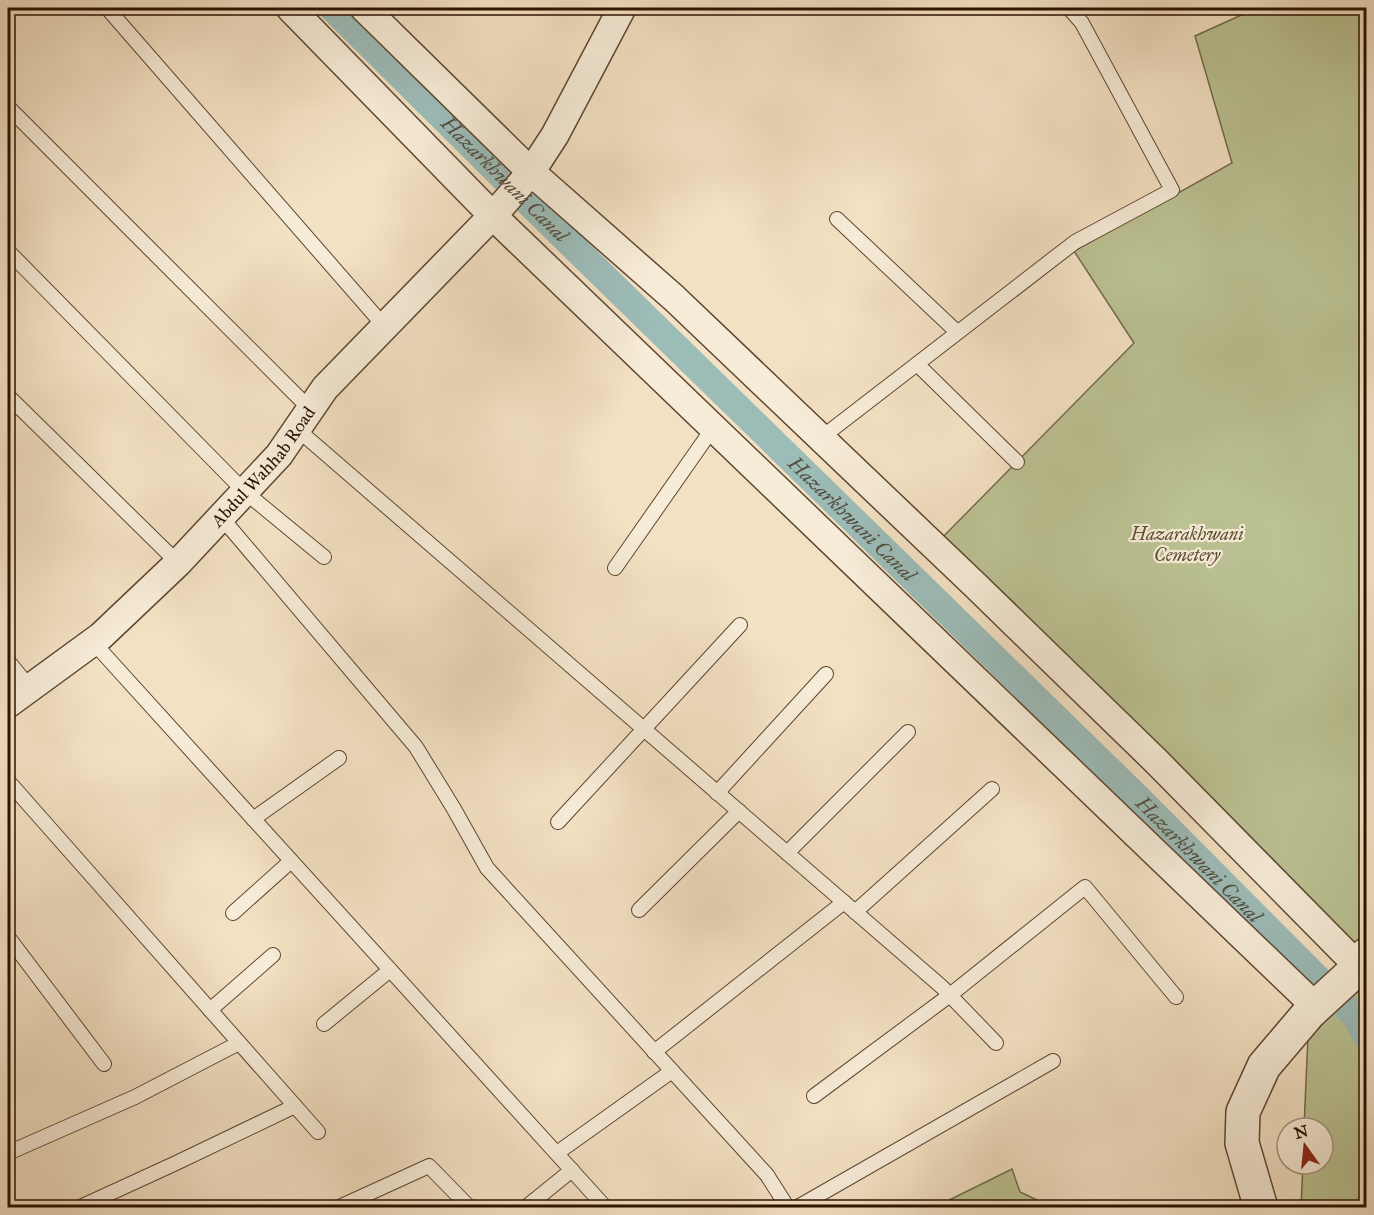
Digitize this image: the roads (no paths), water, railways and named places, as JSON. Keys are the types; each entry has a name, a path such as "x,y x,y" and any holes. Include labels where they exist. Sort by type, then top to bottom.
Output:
{"street":[{"path":"290,8 713,428 1316,1007"},
{"path":"364,8 531,172 674,298 821,438 1363,961 1316,1007 1264,1066 1242,1112 1242,1143 1261,1208"},
{"name":"Abdul Wahhab Road","path":"8,704 93,642 178,563 279,455 325,388 495,213 531,172 555,135 622,8"}],"lane":[{"path":"107,8 385,327"},
{"path":"821,438 1075,242 1172,190 1082,24 1069,8"},
{"path":"8,114 11,110 304,419 644,729 950,995 996,1043"},
{"path":"837,219 957,332"},
{"path":"8,251 245,492 324,557"},
{"path":"917,364 1017,462"},
{"path":"8,396 178,563"},
{"path":"615,568 713,428"},
{"path":"221,517 416,747 454,808 487,868 766,1175 788,1208"},
{"path":"558,822 740,625"},
{"path":"93,642 606,1208"},
{"path":"8,661 30,688"},
{"path":"717,793 826,674"},
{"path":"787,853 908,732"},
{"path":"253,819 339,758"},
{"path":"8,781 318,1132"},
{"path":"855,912 992,789"},
{"path":"639,910 739,811"},
{"path":"233,913 291,861"},
{"path":"814,1096 950,995 1085,886 1176,997"},
{"path":"654,1052 844,902"},
{"path":"8,937 104,1064"},
{"path":"210,1010 273,955"},
{"path":"324,1024 390,970"},
{"path":"8,1153 135,1097 239,1043"},
{"path":"796,1208 1053,1061"},
{"path":"557,1153 672,1071"},
{"path":"78,1208 295,1106"},
{"path":"337,1208 429,1167 470,1208"},
{"path":"525,1208 572,1170"}],"waterway":[{"name":"Hazarkhwani Canal","path":"332,8 1136,796 1355,1016 1366,1036"}],"park label":[{"name":"Hazarakhwani Cemetery","path":"1187,544"}]}
